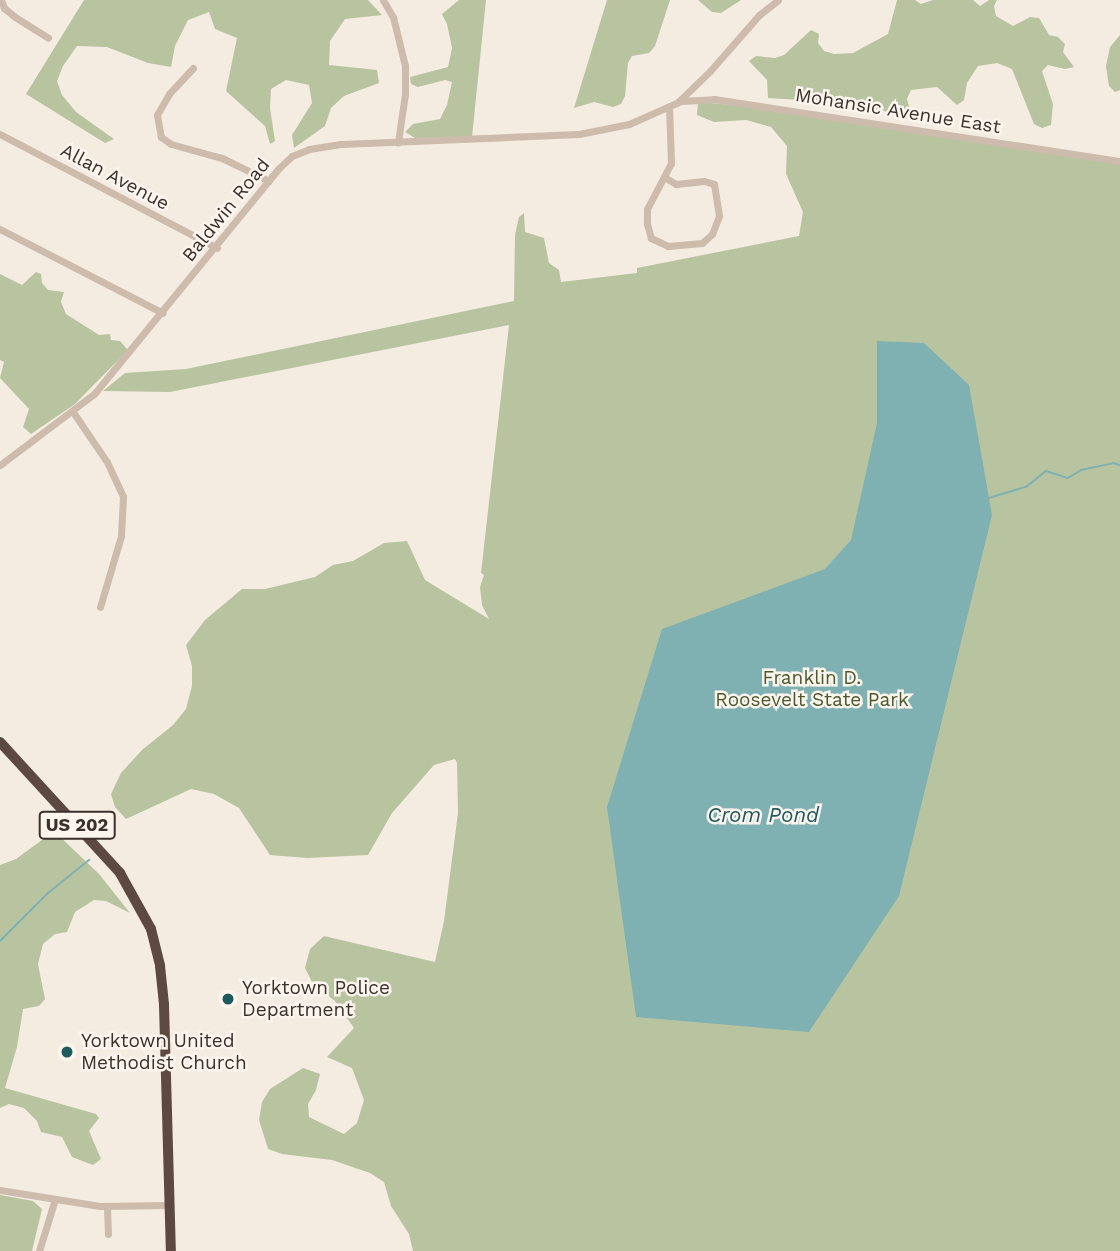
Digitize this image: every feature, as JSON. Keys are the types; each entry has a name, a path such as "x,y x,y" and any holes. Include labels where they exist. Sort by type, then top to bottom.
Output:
{"highway":[{"name":"US 202","path":"0,742 120,873 150,929 160,966 164,1005 171,1251"}],"street":[{"path":"1,0 4,8 15,17 48,38"},
{"path":"383,0 393,17 405,66 405,94 398,142"},
{"name":"Baldwin Road","path":"0,465 73,412 106,382 286,161 309,149 341,144 579,134 629,124 672,105 709,71 758,15 778,0"},
{"path":"193,68 169,94 157,115 162,137 171,144 222,158 269,181"},
{"name":"Mohansic Avenue East","path":"672,105 701,99 729,100 1120,161"},
{"path":"666,178 676,184 704,181 714,184 719,216 712,234 702,243 668,246 651,238 647,209 666,178 671,163 672,105"},
{"name":"Allan Avenue","path":"0,134 216,248"},
{"path":"0,229 163,313"},
{"path":"73,412 107,462 123,497 121,536 100,607"},
{"path":"0,1190 107,1206 169,1205"},
{"path":"39,1251 55,1199"},
{"path":"107,1206 108,1234"}],"green space":[{"path":"84,0 368,0 382,15 345,19 330,41 329,65 377,70 379,83 344,96 331,108 325,126 294,148 292,135 312,103 309,85 286,80 271,89 270,108 275,141 270,144 265,126 226,91 237,38 215,29 209,12 188,20 175,46 171,67 148,63 107,47 77,46 63,66 57,81 62,95 76,112 114,139 105,143 26,94"},
{"path":"459,0 486,0 472,137 415,138 405,132 413,124 440,119 447,105 452,82 445,80 418,87 411,84 410,77 448,67 452,48 442,14"},
{"path":"607,0 670,0 655,46 649,53 632,56 628,63 625,96 621,104 613,107 594,102 574,108"},
{"path":"698,0 741,0 721,13 712,12"},
{"path":"897,0 915,0 921,4 933,0 973,0 980,6 989,0 997,0 994,6 996,16 1013,26 1030,17 1039,18 1049,35 1058,37 1065,44 1063,52 1074,67 1065,69 1048,65 1042,71 1053,104 1051,125 1042,128 1034,124 1012,69 997,63 978,66 967,83 964,100 957,105 937,87 911,90 907,99 912,117 846,103 768,98 767,80 749,61 756,56 775,58 784,55 811,30 819,34 818,43 824,51 834,54 853,53 888,34"},
{"path":"1120,35 1120,90 1115,92 1109,86 1106,66 1110,47"},
{"name":"Franklin D. Roosevelt State Park","path":"698,102 758,107 1120,164 1120,1251 413,1251 409,1234 391,1206 384,1182 370,1173 332,1160 282,1154 268,1149 259,1120 262,1102 270,1089 303,1068 320,1074 316,1090 308,1104 309,1117 344,1134 357,1123 364,1100 352,1068 327,1057 354,1028 335,1001 313,984 305,968 310,949 324,936 435,962 444,921 458,813 455,759 434,765 392,813 368,855 307,858 270,855 239,808 214,794 191,789 126,819 115,807 111,794 121,773 142,750 173,725 186,709 192,686 192,666 186,645 205,620 242,589 265,589 315,577 333,565 353,561 384,543 407,541 425,580 489,619 482,605 480,587 484,575 481,573 509,325 170,392 103,391 125,373 186,369 514,301 515,235 519,217 524,213 525,232 544,238 549,263 559,270 561,282 637,273 637,268 799,236 803,212 786,174 787,146 771,127 746,120 714,122 697,115"},
{"path":"36,272 41,274 42,283 48,290 64,292 61,302 66,314 99,335 110,334 111,340 120,341 128,350 75,404 31,434 23,427 29,409 0,378 4,362 0,360 0,274 22,285"},
{"path":"54,831 99,874 130,913 106,901 94,900 75,912 67,932 55,934 43,944 38,964 45,999 39,1006 23,1009 17,1047 5,1088 96,1114 99,1118 89,1131 101,1159 93,1165 72,1157 62,1137 41,1132 37,1121 24,1108 9,1104 0,1108 0,865 16,859"},
{"path":"0,1195 33,1201 42,1209 32,1251 0,1251"}],"water":[{"name":"Crom Pond","path":"877,341 924,343 969,385 992,515 899,896 809,1032 636,1017 607,807 662,629 825,569 851,540 877,423"}],"waterway":[{"path":"989,498 1026,487 1046,471 1068,478 1081,470 1113,463 1120,465"},
{"path":"0,941 48,893 89,860"}],"place":[{"name":"Yorktown Police Department","path":"228,999"},
{"name":"Yorktown United Methodist Church","path":"67,1052"}]}
